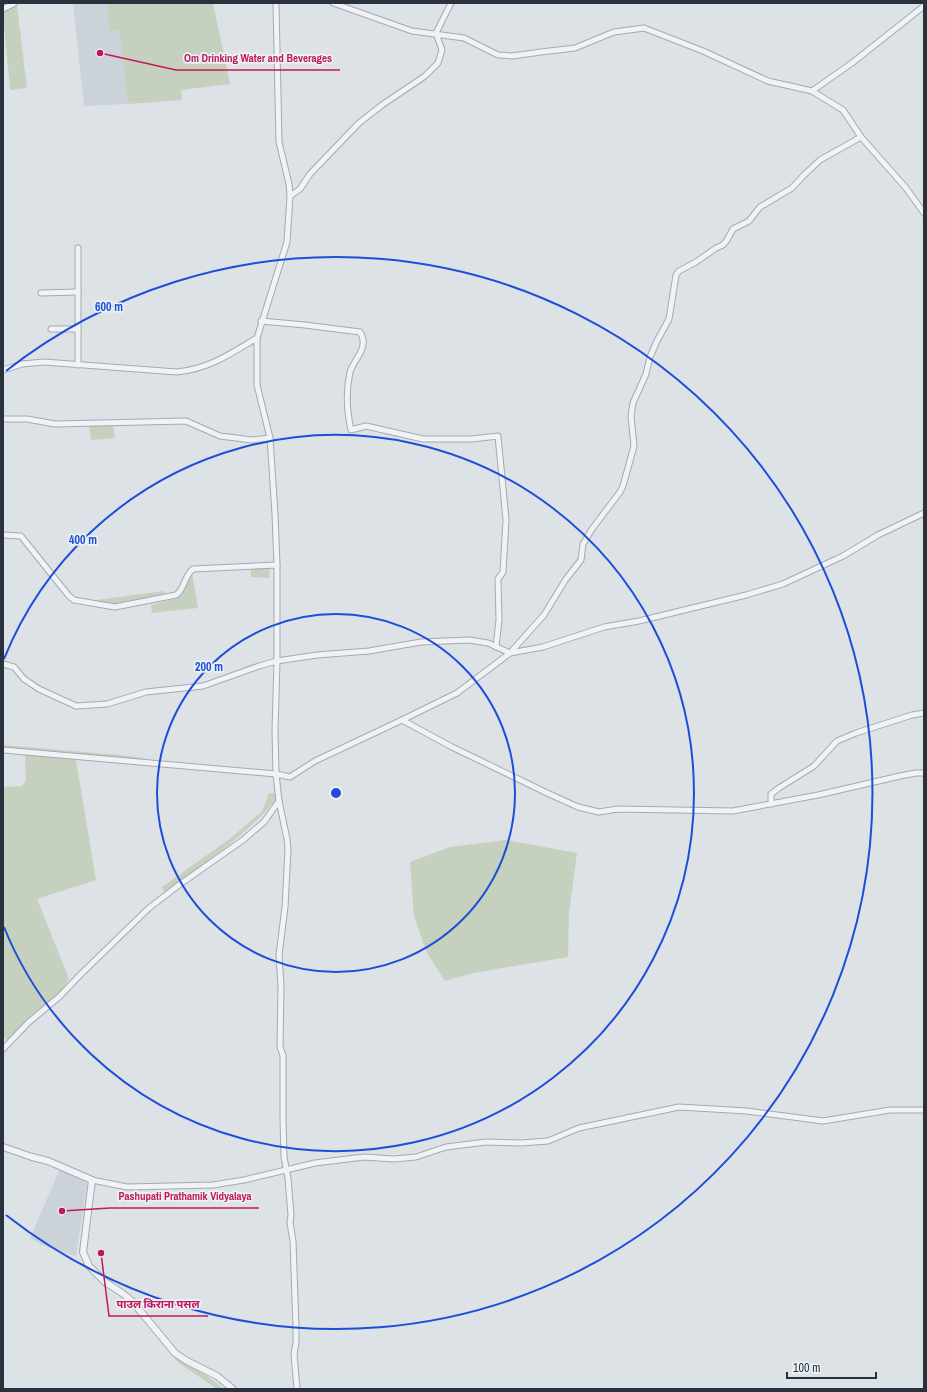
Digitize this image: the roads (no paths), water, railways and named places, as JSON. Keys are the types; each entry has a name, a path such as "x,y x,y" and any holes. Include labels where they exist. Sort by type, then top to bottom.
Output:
{"street":[{"path":"3,10 15,3"},
{"path":"276,3 279,142 289,184 290,196 287,242 261,321 257,338 257,385 270,438 277,565 275,730 276,774 279,801 288,849 285,906 279,955 281,986 280,1047 283,1066 283,1119 286,1170 290,1203 290,1223 293,1241 296,1327 294,1354 297,1389"},
{"path":"333,3 412,31 436,33 464,38 498,55 512,56 575,48 614,32 644,28 703,51 768,81 812,91 843,110 861,137 906,188 924,213"},
{"path":"290,196 300,189 310,174 359,123 382,105 425,76 438,63 442,50 436,33 452,3"},
{"path":"812,91 852,63 924,6"},
{"path":"3,750 290,776 314,761 457,694 510,653 544,615 566,579 581,560 584,544 592,529 620,492 634,446 632,416 633,403 646,374 650,358 657,341 669,318 676,275 679,271 723,245 733,229 749,221 760,207 792,188 820,160 861,137"},
{"path":"78,248 78,365"},
{"path":"41,293 78,292"},
{"path":"261,321 360,332 363,337 360,354 350,372 348,415 351,430 366,426 423,439 472,439 498,436 506,520 503,572 498,579 499,620 496,647"},
{"path":"51,329 78,329"},
{"path":"3,370 22,364 44,362 177,372 191,371 218,361 257,338"},
{"path":"3,419 27,419 55,424 186,421 220,436 252,440 270,438"},
{"path":"3,664 14,667 24,679 40,689 76,706 107,704 146,692 203,686 277,661 317,655 369,651 421,642 469,640 488,643 510,653 543,647 604,628 746,595 783,584 843,556 878,535 924,513"},
{"path":"3,536 21,536 69,596 74,600 115,607 176,595 180,593 190,572 193,569 277,565"},
{"path":"771,804 771,794 814,766 837,741 856,733 912,715 924,713"},
{"path":"402,720 452,747 545,792 578,807 599,812 618,809 733,811 818,795 900,776 924,773"},
{"path":"3,1049 29,1022 59,997 149,908 178,885 243,840 264,822 279,801"},
{"path":"3,1147 48,1161 92,1180 127,1188 213,1185 315,1163 364,1158 394,1159 416,1157 446,1147 486,1142 521,1143 548,1141 579,1128 679,1107 747,1111 823,1121 890,1110 924,1110"},
{"path":"92,1180 84,1252 89,1266 105,1282 132,1301 175,1353 187,1361 217,1376 233,1389"}],"place":[{"name":"Om Drinking Water and Beverages","path":"100,53"},
{"name":"Pashupati Prathamik Vidyalaya","path":"62,1211"},
{"name":"पाउल किराना पसल","path":"101,1253"}]}
